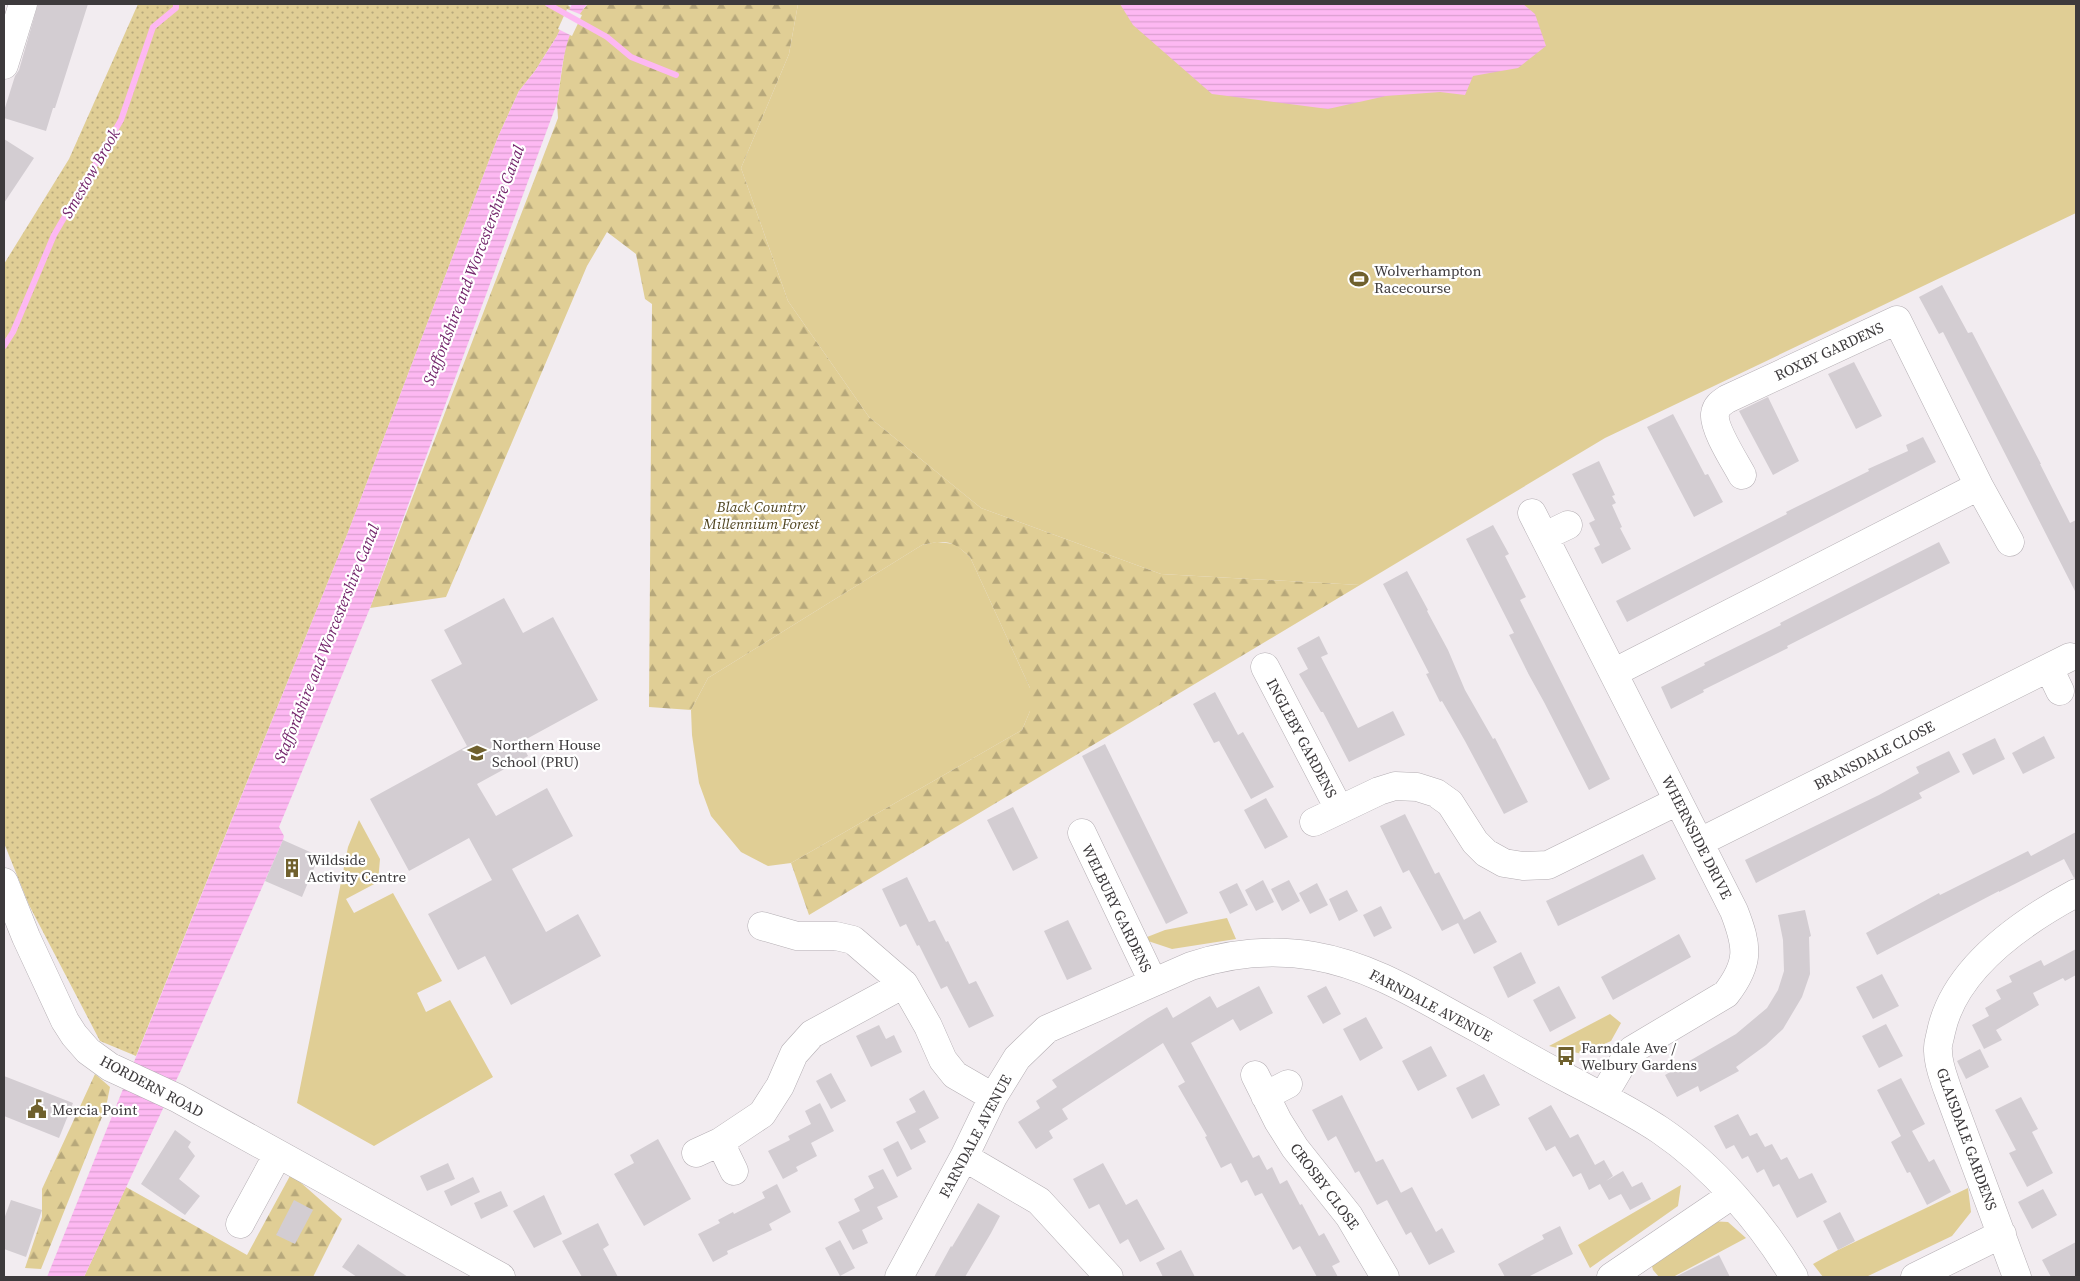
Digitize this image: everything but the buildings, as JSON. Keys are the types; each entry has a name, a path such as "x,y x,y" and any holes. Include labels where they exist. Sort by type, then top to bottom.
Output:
{"street":[{"path":"4,65 23,4"},
{"name":"ROXBY GARDENS","path":"1742,475 1719,430 1715,415 1719,404 1726,399 1896,320 1979,486 2010,542"},
{"path":"1613,673 1979,486"},
{"name":"WHERNSIDE DRIVE","path":"1568,524 1538,525 1734,911 1743,934 1746,950 1743,967 1736,981 1726,994 1632,1050 1603,1096"},
{"name":"INGLEBY GARDENS","path":"1265,667 1339,810"},
{"name":"BRANSDALE CLOSE","path":"1700,842 2060,672"},
{"name":"INGLEBY GARDENS","path":"1314,822 1379,791 1395,786 1417,787 1436,793 1450,803 1475,842 1486,853 1504,863 1523,866 1548,865 1678,801"},
{"name":"WELBURY GARDENS","path":"1082,833 1153,982"},
{"name":"HORDERN ROAD","path":"4,882 26,937 65,1021 74,1036 88,1051 110,1067 177,1098 501,1277"},
{"name":"GLAISDALE GARDENS","path":"2017,1277 1940,1068 1937,1049 1943,1021 1954,994 1974,969 1999,944 2076,893"},
{"path":"762,926 797,936 836,936 853,940 904,984 928,1026 943,1060 956,1074 993,1096"},
{"name":"FARNDALE AVENUE","path":"898,1277 964,1157 993,1096 1017,1058 1047,1029 1153,982 1215,958 1241,954 1281,952 1333,960 1377,974 1603,1096 1661,1131 1699,1161 1732,1195 1763,1230 1794,1277"},
{"path":"696,1153 720,1142 762,1114 780,1086 794,1054 812,1034 904,984"},
{"name":"CROSBY CLOSE","path":"1269,1085 1278,1121 1295,1148 1349,1216 1385,1277"},
{"path":"720,1142 734,1171"},
{"path":"240,1224 278,1154"},
{"path":"964,1157 1039,1201 1109,1277"},
{"path":"1611,1277 1640,1269 1732,1195"},
{"path":"1914,1277 2002,1234"}],"green space":[{"path":"138,4 567,4 571,8 557,36 535,71 519,91 498,137 347,535 136,1056 100,1041 29,905 4,843 4,264 69,159"},
{"name":"Black Country Millennium Forest","path":"588,4 798,4 789,54 741,168 788,301 869,417 981,508 1161,574 1360,585 809,915 791,863 1022,730 1030,711 1030,688 970,557 953,544 937,542 922,545 708,678 691,710 649,707 652,304 645,299 636,254 607,232 587,266 446,597 370,608 558,118 557,103 566,42 579,14"},
{"name":"Wolverhampton Racecourse","path":"798,4 2076,4 2076,213 1605,438 1360,585 1161,574 981,508 869,417 788,301 741,168 789,54"},
{"path":"937,542 955,544 970,557 1030,688 1030,711 1022,730 791,863 768,866 741,852 711,816 699,783 692,735 691,710 708,678 922,545"},
{"path":"359,820 380,859 378,882 346,899 354,913 393,893 442,981 417,993 426,1012 450,1000 493,1077 374,1146 297,1103 348,847"},
{"path":"1227,918 1236,939 1172,949 1142,939 1165,930"},
{"path":"1610,1014 1621,1023 1611,1041 1582,1054 1549,1046"},
{"path":"95,1074 110,1087 106,1107 41,1269 25,1268 42,1217 42,1189"},
{"path":"291,1174 342,1219 313,1277 84,1277 126,1187 247,1255"},
{"path":"1681,1185 1678,1206 1590,1268 1578,1245"},
{"path":"1968,1188 1971,1212 1952,1236 1866,1277 1823,1277 1813,1264 1838,1250"},
{"path":"1709,1221 1728,1222 1746,1238 1673,1277 1659,1277 1653,1270 1650,1259"}],"water":[{"name":"Staffordshire and Worcestershire Canal","path":"572,4 587,4 573,27 565,51 557,103 370,608 279,827 284,836 283,840 182,1068 84,1277 47,1277 347,535 498,137 519,91 535,71 557,36"},
{"path":"1120,4 1523,4 1535,14 1546,46 1518,68 1473,76 1465,95 1440,92 1386,96 1328,109 1212,94 1133,25"}],"pier":[{"path":"567,9 582,15 572,36 558,29"}],"waterway":[{"name":"Smestow Brook","path":"4,346 13,332 54,235 121,120 153,27 176,8 176,4"},
{"name":"Smestow Brook","path":"548,4 607,37 631,57 676,75"}],"place":[{"name":"Wolverhampton Racecourse","path":"1359,279"},
{"name":"Northern House School (PRU)","path":"477,753"},
{"name":"Wildside Activity Centre","path":"292,868"},
{"name":"Farndale Ave / Welbury Gardens","path":"1566,1056"},
{"name":"Mercia Point","path":"37,1109"}]}
